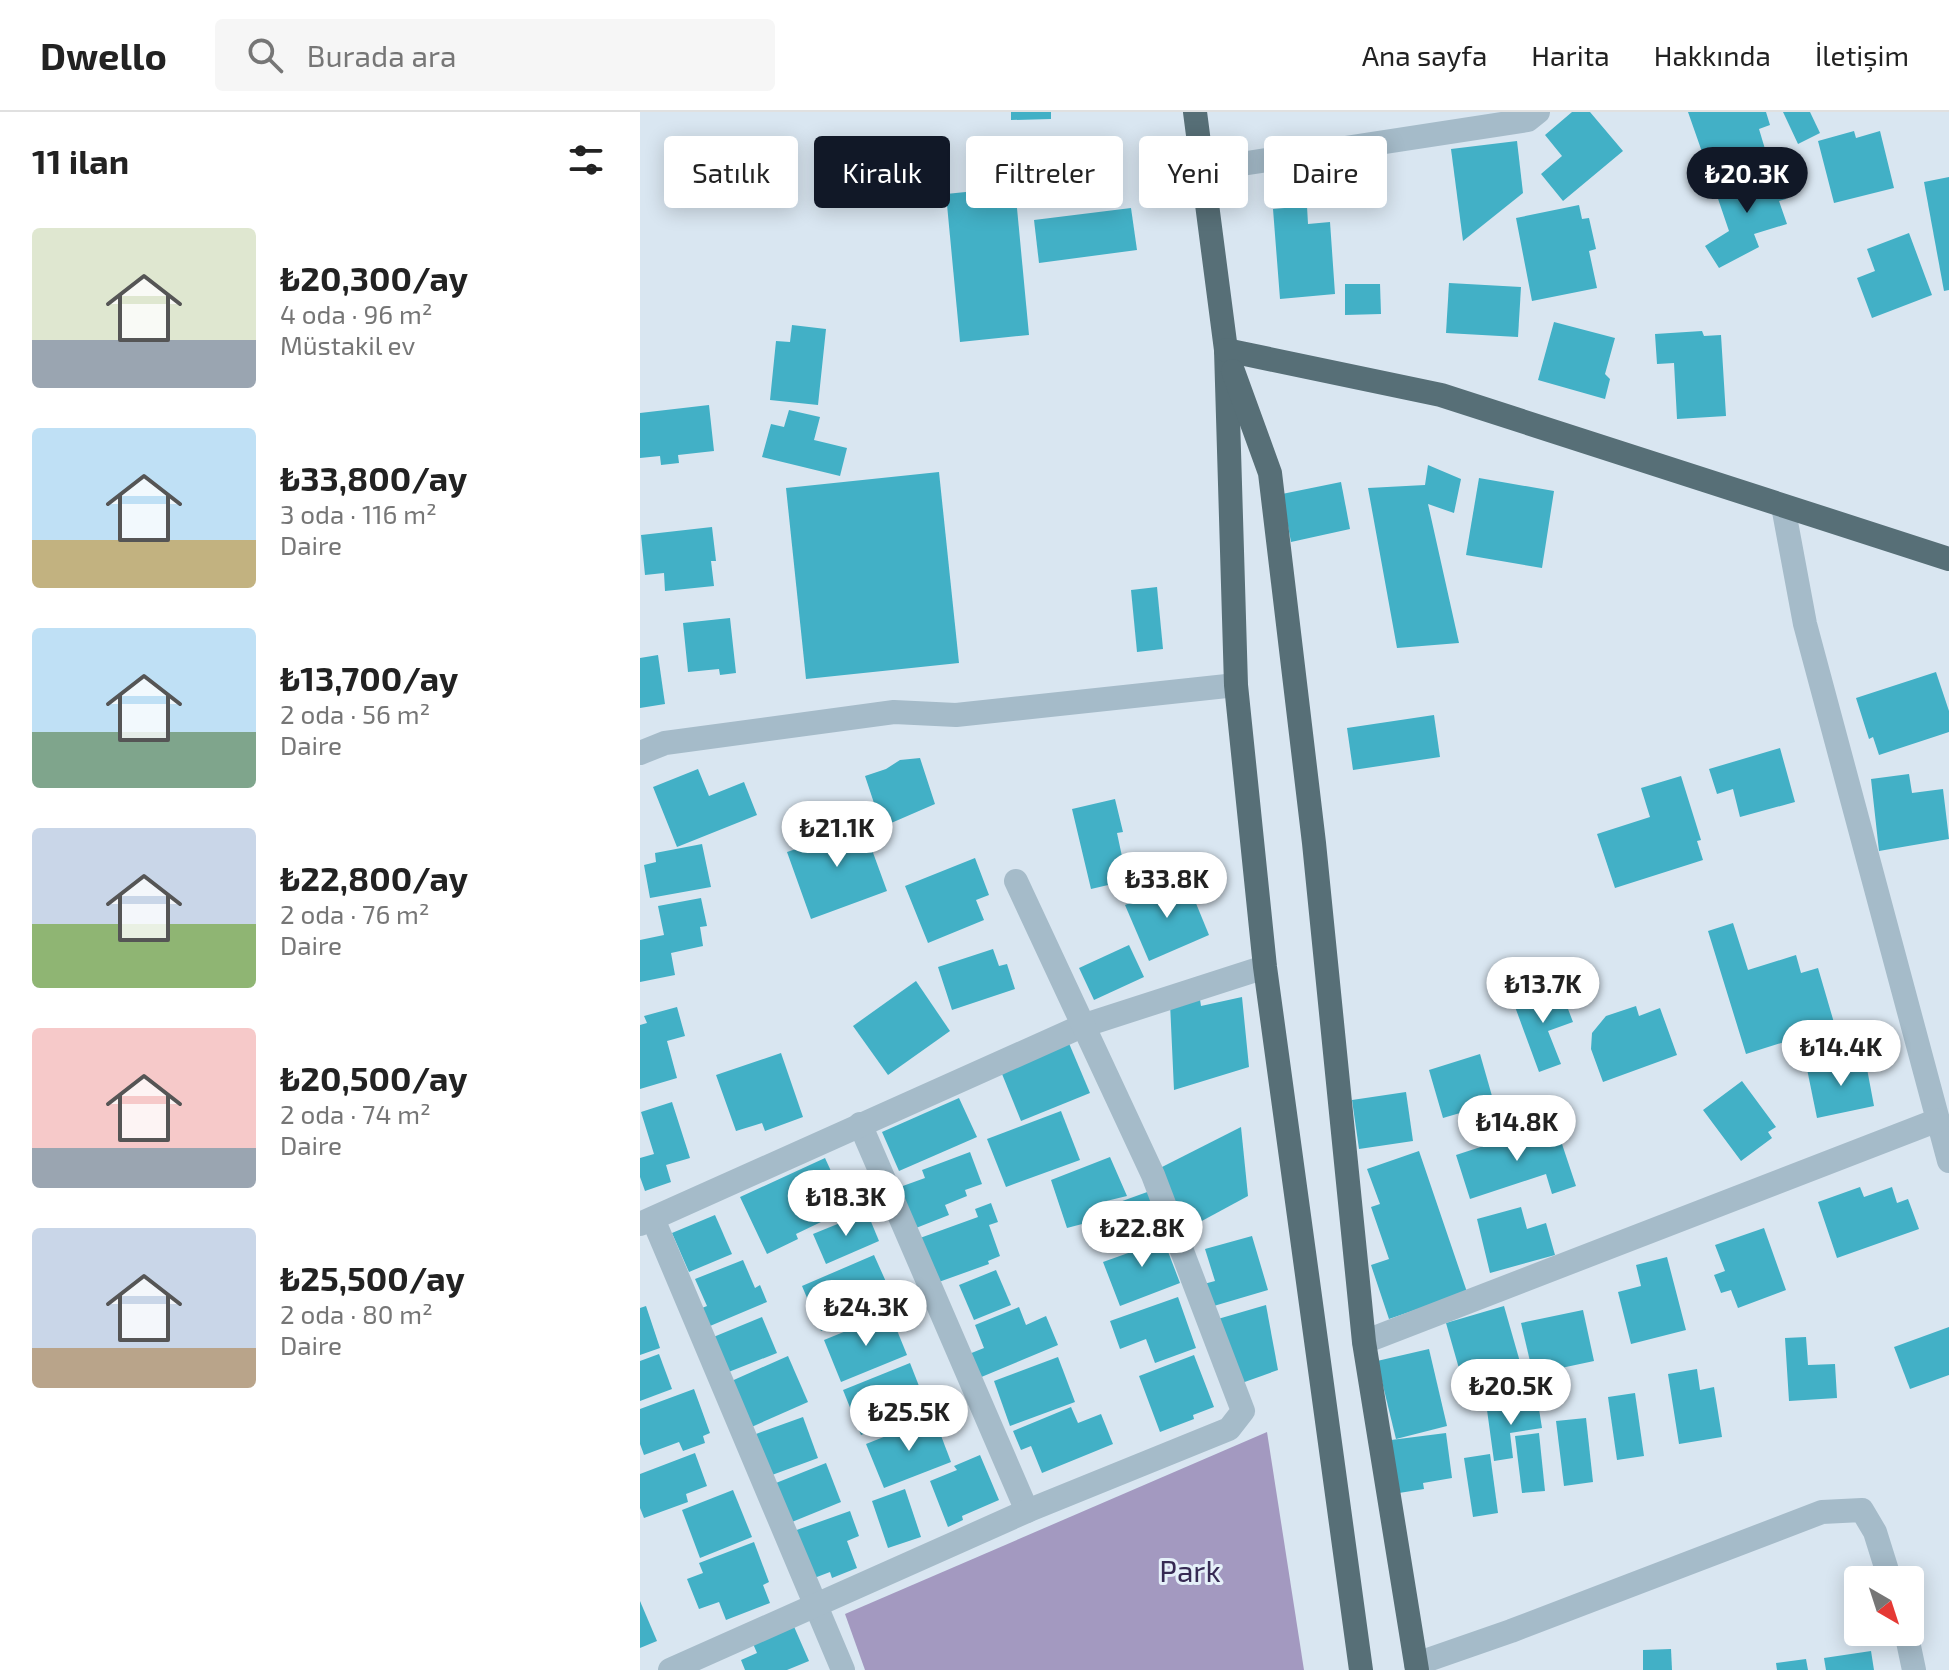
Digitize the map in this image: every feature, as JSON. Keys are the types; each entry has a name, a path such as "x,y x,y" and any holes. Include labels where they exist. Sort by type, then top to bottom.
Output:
{"main road":[{"path":"1195,112 1198,136"},
{"path":"1207,208 1226,350 1236,685 1265,967 1361,1670"},
{"path":"1226,350 1441,395 1949,559"},
{"path":"1226,350 1270,473 1314,843 1364,1342 1416,1667"}],"street":[{"path":"1248,163 1528,120 1538,112"},
{"path":"1783,506 1805,624 1949,1161"},
{"path":"640,753 665,743 894,712 956,715 1236,685"},
{"path":"670,1670 1027,1511 1229,1429 1243,1411 1153,1175 1016,881"},
{"path":"843,1670 647,1222 1082,1026 1265,967"},
{"path":"1364,1342 1938,1120"},
{"path":"860,1124 1027,1511"},
{"path":"1416,1667 1822,1512 1862,1510 1875,1532 1886,1566"},
{"path":"1909,1646 1914,1670"}],"green space":[{"name":"Park","path":"1267,1432 1304,1670 865,1670 845,1614"}],"building":[{"path":"1011,112 1051,112 1051,119 1011,120"},
{"path":"1572,112 1590,112 1623,151 1563,201 1541,174 1562,156 1545,135"},
{"path":"1688,112 1766,112 1770,125 1759,129 1765,149 1708,169"},
{"path":"1783,112 1810,112 1820,133 1798,144"},
{"path":"1854,131 1856,138 1880,131 1894,188 1834,203 1818,141"},
{"path":"1517,141 1523,193 1463,241 1451,149"},
{"path":"1776,169 1786,199 1779,201 1787,224 1754,234 1759,247 1719,268 1705,246 1729,231 1714,187"},
{"path":"1949,177 1949,290 1944,291 1924,182"},
{"path":"966,192 966,208 1017,208 1029,335 960,342 947,208 950,208 950,194"},
{"path":"1579,205 1582,219 1589,218 1596,249 1589,251 1597,288 1532,301 1516,218"},
{"path":"1131,208 1137,250 1039,263 1034,220"},
{"path":"1307,208 1308,224 1330,222 1335,294 1280,299 1273,209"},
{"path":"1909,233 1932,295 1872,318 1857,278 1875,271 1867,249"},
{"path":"1449,283 1521,287 1518,337 1446,333"},
{"path":"1345,284 1380,284 1381,314 1345,315"},
{"path":"1554,322 1615,338 1605,374 1610,379 1605,399 1538,380"},
{"path":"792,325 826,329 818,405 770,400 776,341 790,342"},
{"path":"1702,331 1704,336 1721,335 1726,416 1677,419 1674,363 1657,364 1655,334"},
{"path":"709,405 714,451 678,455 679,463 661,465 660,456 640,458 640,413"},
{"path":"789,410 820,417 814,440 847,448 840,476 762,457 771,424 784,427"},
{"path":"1428,465 1461,479 1454,513 1428,504 1459,643 1397,648 1368,488 1425,485"},
{"path":"939,472 959,663 806,679 786,488"},
{"path":"1479,478 1554,491 1542,568 1466,555"},
{"path":"1341,482 1350,529 1291,542 1282,494"},
{"path":"712,527 716,561 711,561 714,586 665,591 664,573 645,575 641,535"},
{"path":"1157,587 1163,649 1137,652 1131,590"},
{"path":"730,618 736,673 720,675 719,669 688,672 683,623"},
{"path":"658,655 665,704 640,708 640,658"},
{"path":"1936,672 1949,711 1949,732 1879,755 1873,737 1869,739 1856,698"},
{"path":"1434,715 1440,757 1353,770 1347,728"},
{"path":"1780,748 1795,802 1740,817 1733,789 1717,794 1709,769"},
{"path":"920,758 935,804 882,827 865,776 900,760"},
{"path":"698,769 709,796 744,782 757,815 677,847 653,787"},
{"path":"1909,774 1912,793 1943,789 1949,839 1879,851 1871,779"},
{"path":"1681,776 1701,840 1697,841 1703,860 1615,888 1597,834 1650,817 1641,788"},
{"path":"1115,799 1123,832 1117,833 1123,861 1128,860 1130,872 1119,874 1121,882 1091,889 1072,809"},
{"path":"860,817 887,891 811,919 787,852 814,843 811,834"},
{"path":"702,844 711,887 650,898 644,865 656,862 655,853"},
{"path":"975,858 989,895 976,900 984,920 928,943 905,886"},
{"path":"1186,879 1209,935 1149,961 1125,905"},
{"path":"701,898 707,926 700,927 703,946 671,953 675,975 640,982 640,940 664,935 658,906"},
{"path":"1733,923 1748,970 1796,955 1801,973 1818,968 1835,1026 1746,1054 1708,931"},
{"path":"1129,945 1144,977 1094,1000 1079,968"},
{"path":"993,949 999,966 1007,964 1015,989 952,1010 938,967"},
{"path":"916,981 950,1031 888,1075 853,1026"},
{"path":"1560,988 1573,1022 1548,1031 1561,1064 1539,1072 1514,1004"},
{"path":"1199,993 1201,1006 1242,997 1249,1067 1174,1090 1170,1003"},
{"path":"1636,1006 1639,1016 1660,1008 1677,1055 1603,1082 1591,1049 1592,1033 1606,1016"},
{"path":"677,1007 685,1036 667,1041 677,1078 640,1089 640,1025 647,1023 644,1016"},
{"path":"1068,1041 1090,1093 1021,1121 1000,1069"},
{"path":"781,1053 803,1117 765,1131 762,1123 736,1131 716,1075"},
{"path":"1480,1054 1494,1103 1443,1118 1429,1070"},
{"path":"1865,1058 1874,1106 1817,1118 1807,1069"},
{"path":"1742,1081 1776,1127 1768,1132 1772,1138 1741,1161 1703,1110"},
{"path":"1406,1092 1413,1141 1359,1149 1352,1100"},
{"path":"959,1098 977,1137 899,1171 882,1132"},
{"path":"672,1102 690,1158 666,1165 671,1182 645,1191 640,1177 640,1158 654,1154 641,1112"},
{"path":"1061,1111 1080,1160 1006,1187 987,1139"},
{"path":"1555,1123 1576,1186 1552,1194 1546,1174 1470,1199 1456,1155"},
{"path":"1241,1127 1248,1196 1187,1229 1161,1180 1162,1167"},
{"path":"1419,1151 1467,1292 1389,1319 1371,1265 1389,1259 1371,1207 1380,1204 1367,1169"},
{"path":"970,1152 982,1184 965,1190 967,1196 945,1205 949,1215 916,1228 900,1187 925,1178 922,1170"},
{"path":"1110,1157 1127,1196 1098,1203 1101,1219 1067,1228 1051,1180"},
{"path":"825,1158 846,1204 818,1217 821,1222 796,1234 798,1239 767,1254 740,1197"},
{"path":"1860,1187 1864,1197 1892,1187 1897,1203 1908,1199 1919,1229 1837,1258 1818,1202"},
{"path":"1150,1191 1160,1220 1113,1237 1103,1208"},
{"path":"991,1203 998,1222 989,1225 1000,1256 988,1261 989,1264 936,1283 920,1238 978,1217 975,1209"},
{"path":"1521,1207 1527,1229 1546,1223 1555,1255 1490,1273 1477,1219"},
{"path":"867,1212 879,1241 826,1264 813,1234"},
{"path":"715,1215 732,1254 689,1272 672,1233"},
{"path":"1159,1228 1180,1283 1120,1306 1103,1262 1131,1252 1127,1241"},
{"path":"1764,1228 1786,1290 1738,1308 1731,1290 1721,1293 1714,1275 1725,1271 1715,1245"},
{"path":"1252,1236 1268,1290 1207,1308 1200,1285 1215,1281 1205,1249"},
{"path":"874,1255 887,1284 867,1293 874,1308 821,1331 802,1286"},
{"path":"1667,1257 1686,1330 1631,1344 1618,1292 1641,1286 1636,1265"},
{"path":"743,1260 755,1288 760,1285 767,1302 710,1326 702,1308 707,1306 695,1279"},
{"path":"996,1270 1011,1305 974,1320 959,1285"},
{"path":"1178,1297 1196,1348 1155,1363 1146,1339 1120,1349 1110,1321"},
{"path":"1266,1305 1278,1370 1239,1384 1211,1321"},
{"path":"646,1306 660,1348 640,1355 640,1308"},
{"path":"1504,1306 1528,1390 1470,1407 1446,1323"},
{"path":"1019,1307 1026,1325 1046,1316 1058,1345 979,1378 969,1354 984,1348 975,1325"},
{"path":"1583,1310 1594,1361 1533,1374 1521,1323"},
{"path":"890,1313 907,1355 841,1382 824,1340"},
{"path":"762,1317 777,1353 726,1373 711,1338"},
{"path":"1949,1327 1949,1375 1910,1389 1894,1347"},
{"path":"1806,1337 1808,1365 1835,1364 1837,1398 1789,1401 1785,1338"},
{"path":"1429,1349 1447,1426 1396,1439 1377,1361"},
{"path":"659,1354 672,1389 640,1401 640,1361"},
{"path":"1194,1355 1214,1407 1193,1415 1194,1419 1160,1432 1139,1376"},
{"path":"788,1356 808,1402 747,1429 727,1383"},
{"path":"1058,1357 1075,1402 1010,1426 994,1381"},
{"path":"910,1363 928,1409 861,1435 843,1390"},
{"path":"1697,1369 1700,1390 1714,1387 1722,1437 1679,1444 1668,1374"},
{"path":"694,1389 710,1433 703,1436 705,1443 683,1451 679,1442 644,1455 640,1444 640,1409"},
{"path":"1635,1393 1644,1456 1617,1460 1608,1397"},
{"path":"1538,1403 1542,1428 1510,1433 1513,1458 1494,1461 1487,1410"},
{"path":"1071,1407 1078,1423 1101,1414 1113,1444 1042,1473 1031,1446 1021,1450 1013,1431"},
{"path":"803,1417 818,1458 772,1475 756,1434"},
{"path":"934,1417 951,1462 884,1488 866,1444"},
{"path":"1586,1418 1593,1482 1564,1486 1556,1421"},
{"path":"1446,1433 1452,1478 1423,1483 1424,1489 1399,1493 1391,1440"},
{"path":"1539,1433 1545,1491 1522,1493 1515,1436"},
{"path":"695,1453 707,1486 686,1494 688,1502 644,1518 640,1508 640,1474"},
{"path":"1490,1454 1498,1513 1473,1517 1464,1458"},
{"path":"980,1455 999,1500 962,1516 963,1520 948,1527 930,1481 957,1470 954,1466"},
{"path":"826,1463 841,1502 787,1524 771,1485"},
{"path":"905,1489 921,1537 888,1548 872,1501"},
{"path":"733,1490 752,1537 700,1558 682,1510"},
{"path":"850,1511 859,1536 847,1541 857,1568 832,1578 830,1572 809,1580 791,1532"},
{"path":"754,1542 769,1582 763,1585 770,1603 726,1620 719,1602 699,1609 687,1579 703,1573 699,1563"},
{"path":"640,1601 657,1641 640,1648"},
{"path":"792,1622 809,1661 787,1670 745,1670 741,1660 757,1653 751,1639"},
{"path":"1671,1649 1672,1670 1643,1670 1643,1650"},
{"path":"1871,1651 1874,1670 1826,1670 1824,1658"},
{"path":"1806,1659 1808,1670 1777,1670 1776,1663"}]}
